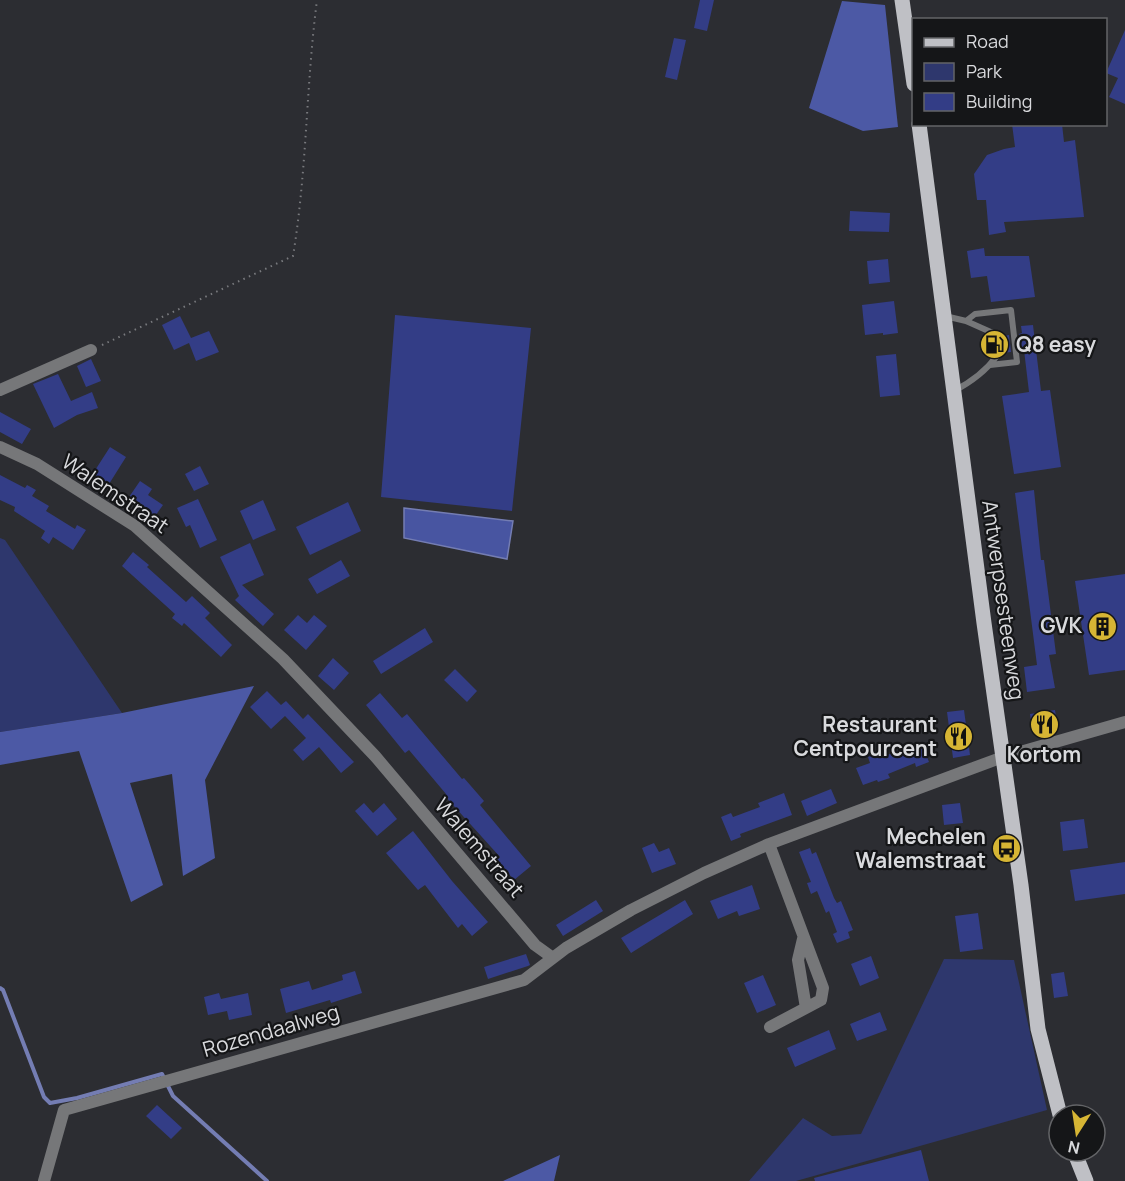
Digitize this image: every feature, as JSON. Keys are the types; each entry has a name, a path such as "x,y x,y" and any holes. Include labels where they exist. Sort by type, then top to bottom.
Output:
{"main road":[{"path":"902,0 912,70"},
{"name":"Antwerpsesteenweg","path":"919,126 1021,885 1038,1029 1057,1103"},
{"path":"1079,1163 1086,1181"}],"street":[{"path":"0,390 91,350"},
{"name":"Walemstraat","path":"0,447 37,464 135,525 283,659 375,756 535,945 553,958"},
{"path":"553,958 631,910 769,844 1003,757 1125,722"},
{"path":"769,844 823,988 821,1000 770,1027"},
{"path":"803,939 798,960 806,1008"},
{"name":"Rozendaalweg","path":"44,1181 64,1110 524,980 553,958"}],"lane":[{"path":"966,321 975,314 1011,310 1017,362 990,365"},
{"path":"944,316 966,321 993,333"},
{"path":"954,392 970,383 996,357"}],"path":[{"path":"91,350 293,256 300,211 312,39 317,0"}],"green space":[{"path":"0,538 5,540 122,713 0,732"},
{"path":"944,959 1014,960 1047,1110 796,1181 749,1181 803,1118 832,1136 861,1134"}],"shaded area":[{"path":"842,1 885,5 898,127 863,131 809,108"},
{"path":"404,508 513,521 507,559 404,538"},
{"path":"254,686 205,780 215,858 183,876 172,774 130,783 163,885 131,902 79,751 0,765 0,732 122,713"},
{"path":"560,1155 554,1181 503,1181"}],"building":[{"path":"700,0 714,0 707,31 694,28"},
{"path":"1125,30 1125,104 1109,97 1118,78 1107,73"},
{"path":"674,38 686,40 677,80 665,77"},
{"path":"1012,126 1062,126 1064,142 1075,140 1084,217 1004,222 1006,232 989,235 986,200 977,200 974,174 987,155 1015,147"},
{"path":"850,211 890,213 889,232 849,231"},
{"path":"984,248 985,256 1029,256 1035,297 991,302 987,276 971,278 967,251"},
{"path":"888,259 890,282 869,284 867,261"},
{"path":"894,301 898,333 865,335 862,305"},
{"path":"395,315 531,328 512,511 381,497"},
{"path":"180,316 191,338 209,331 219,352 196,361 189,343 174,350 162,325"},
{"path":"1033,325 1041,391 1050,390 1061,467 1014,474 1002,396 1029,392 1024,350 1021,350 1019,334 1022,333 1021,326"},
{"name":"Q8 easy","path":"1009,335 1011,352 984,355 982,338"},
{"path":"896,354 900,395 880,397 876,356"},
{"path":"91,359 101,381 86,387 77,366"},
{"path":"58,374 71,401 92,392 98,408 77,415 54,428 33,384"},
{"path":"0,412 31,429 22,444 0,432"},
{"path":"110,447 126,457 109,484 92,475"},
{"path":"200,466 209,484 194,491 185,474"},
{"path":"0,475 25,488 27,485 36,490 32,496 49,506 46,511 75,529 77,525 86,530 73,550 53,537 49,544 41,538 45,531 14,511 15,507 0,500"},
{"path":"140,481 152,489 148,495 163,505 153,519 127,500"},
{"path":"1034,490 1041,560 1044,560 1056,654 1049,655 1055,688 1027,692 1024,667 1037,665 1015,493"},
{"path":"198,499 217,540 200,548 190,525 186,527 177,508"},
{"path":"263,500 276,530 253,540 240,511"},
{"path":"348,502 361,531 310,555 296,527"},
{"path":"250,543 264,575 242,585 274,614 263,626 235,600 239,596 220,557"},
{"path":"133,552 186,602 192,596 210,613 205,618 232,645 221,657 184,623 182,626 172,618 175,614 122,566"},
{"path":"341,560 350,576 317,594 308,579"},
{"name":"GVK","path":"1125,574 1125,670 1089,675 1075,581"},
{"path":"298,615 307,623 314,615 327,626 306,650 284,630"},
{"path":"425,628 433,642 381,674 373,661"},
{"path":"333,658 349,673 334,690 318,676"},
{"path":"455,669 477,691 467,702 444,680"},
{"path":"267,691 281,705 286,701 303,719 308,714 354,762 341,773 319,747 303,761 293,750 306,738 285,716 271,729 250,707"},
{"path":"380,693 402,718 407,714 462,779 464,778 484,801 480,805 531,866 514,880 497,860 500,857 444,795 446,794 409,750 405,753 366,705"},
{"path":"964,710 970,755 953,758 947,712"},
{"name":"Kortom","path":"1055,710 1058,730 1033,734 1030,714"},
{"path":"921,742 929,762 916,767 915,763 888,774 890,778 863,785 856,768 870,763 868,757 880,752 882,757"},
{"path":"831,789 837,803 807,816 801,801"},
{"path":"784,793 792,815 740,834 741,837 731,841 721,817 731,813 733,817 760,807 758,803"},
{"path":"364,803 373,813 384,803 397,819 377,836 355,811"},
{"path":"960,803 963,823 944,825 942,805"},
{"path":"1084,819 1088,848 1063,851 1060,822"},
{"path":"413,831 488,922 472,936 462,924 458,928 425,885 418,890 386,853"},
{"path":"654,843 659,852 669,848 676,864 652,873 642,848"},
{"path":"810,848 812,854 816,852 834,898 837,903 841,901 853,930 848,932 850,938 837,943 833,934 837,932 829,911 826,913 817,891 811,894 807,883 811,882 799,852"},
{"path":"1125,862 1125,894 1075,901 1070,870"},
{"path":"752,885 760,909 739,916 737,911 718,919 710,901"},
{"path":"596,900 603,911 563,936 556,925"},
{"path":"685,900 693,914 631,953 621,938"},
{"path":"978,913 983,949 960,952 955,916"},
{"path":"526,954 530,965 488,979 484,967"},
{"path":"871,956 879,978 860,986 851,964"},
{"path":"355,971 362,993 286,1013 280,989 309,981 312,990 343,980 342,975"},
{"path":"1064,972 1068,996 1054,998 1051,974"},
{"path":"763,975 776,1005 757,1013 744,983"},
{"path":"219,993 221,999 248,993 252,1015 229,1020 227,1011 208,1015 204,997"},
{"path":"880,1012 887,1030 857,1041 850,1024"},
{"path":"829,1030 836,1049 795,1067 787,1048"},
{"path":"157,1105 182,1128 171,1139 146,1116"},
{"path":"921,1150 929,1181 815,1181 814,1178"}],"waterway":[{"path":"0,988 3,990 44,1097 50,1103 77,1098 162,1074 173,1096 267,1181"}],"place":[{"name":"Q8 easy","path":"995,345"},
{"name":"GVK","path":"1103,626"},
{"name":"Kortom","path":"1044,724"},
{"name":"Restaurant Centpourcent","path":"958,737"},
{"name":"Mechelen Walemstraat","path":"1007,849"}]}
